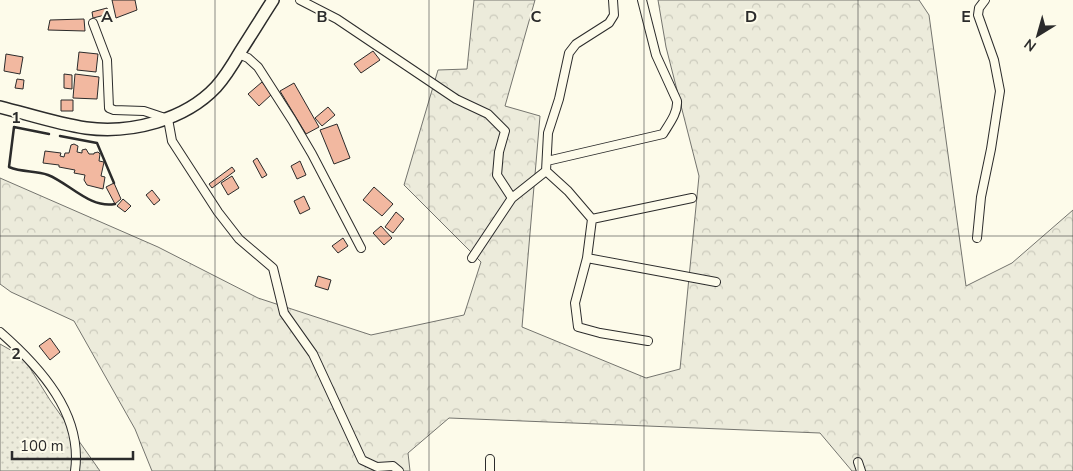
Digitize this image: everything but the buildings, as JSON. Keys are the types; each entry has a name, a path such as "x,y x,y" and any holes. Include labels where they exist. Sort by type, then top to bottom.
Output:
{"main road":[{"path":"0,107 86,128 143,125 168,119 203,99 216,86 273,0"}],"street":[{"path":"300,0 337,19 456,99 488,114 505,131 499,152 497,175 512,198"},
{"path":"472,258 512,198 546,171 548,133 559,99 569,53 576,44 609,23 614,15 613,0"},
{"path":"547,161 663,134 675,112 677,100 656,55 642,0"},
{"path":"977,238 981,197 991,150 1000,91 994,60 978,15 979,8 985,0"},
{"path":"93,23 108,60 109,108 130,112 144,110 168,119 172,141 218,212 239,240 273,268 284,313 313,354 362,460 376,467 393,466 398,471"},
{"path":"239,54 248,58 258,67 292,120 361,248"},
{"path":"546,171 568,191 592,219 587,258 575,303 578,327 600,333 648,341"},
{"path":"592,219 692,198"},
{"path":"587,258 716,282"},
{"path":"0,332 44,377 60,399 66,413 74,444 75,471"},
{"path":"490,459 490,471"},
{"path":"858,462 861,471"}],"green space":[{"path":"474,0 535,0 505,106 540,116 522,327 646,378 680,369 699,176 666,47 658,0 919,0 929,15 966,286 1012,263 1073,210 1073,471 852,471 820,433 449,418 408,453 410,471 152,471 135,429 74,321 11,292 0,284 0,178 158,247 258,298 371,335 464,315 481,262 404,185 438,70 467,69"},
{"path":"0,344 23,357 50,400 100,471 0,471"}],"wall":[{"path":"49,134 14,127 9,167 48,175 97,203 115,204"},
{"path":"60,136 97,143 114,183"}]}
